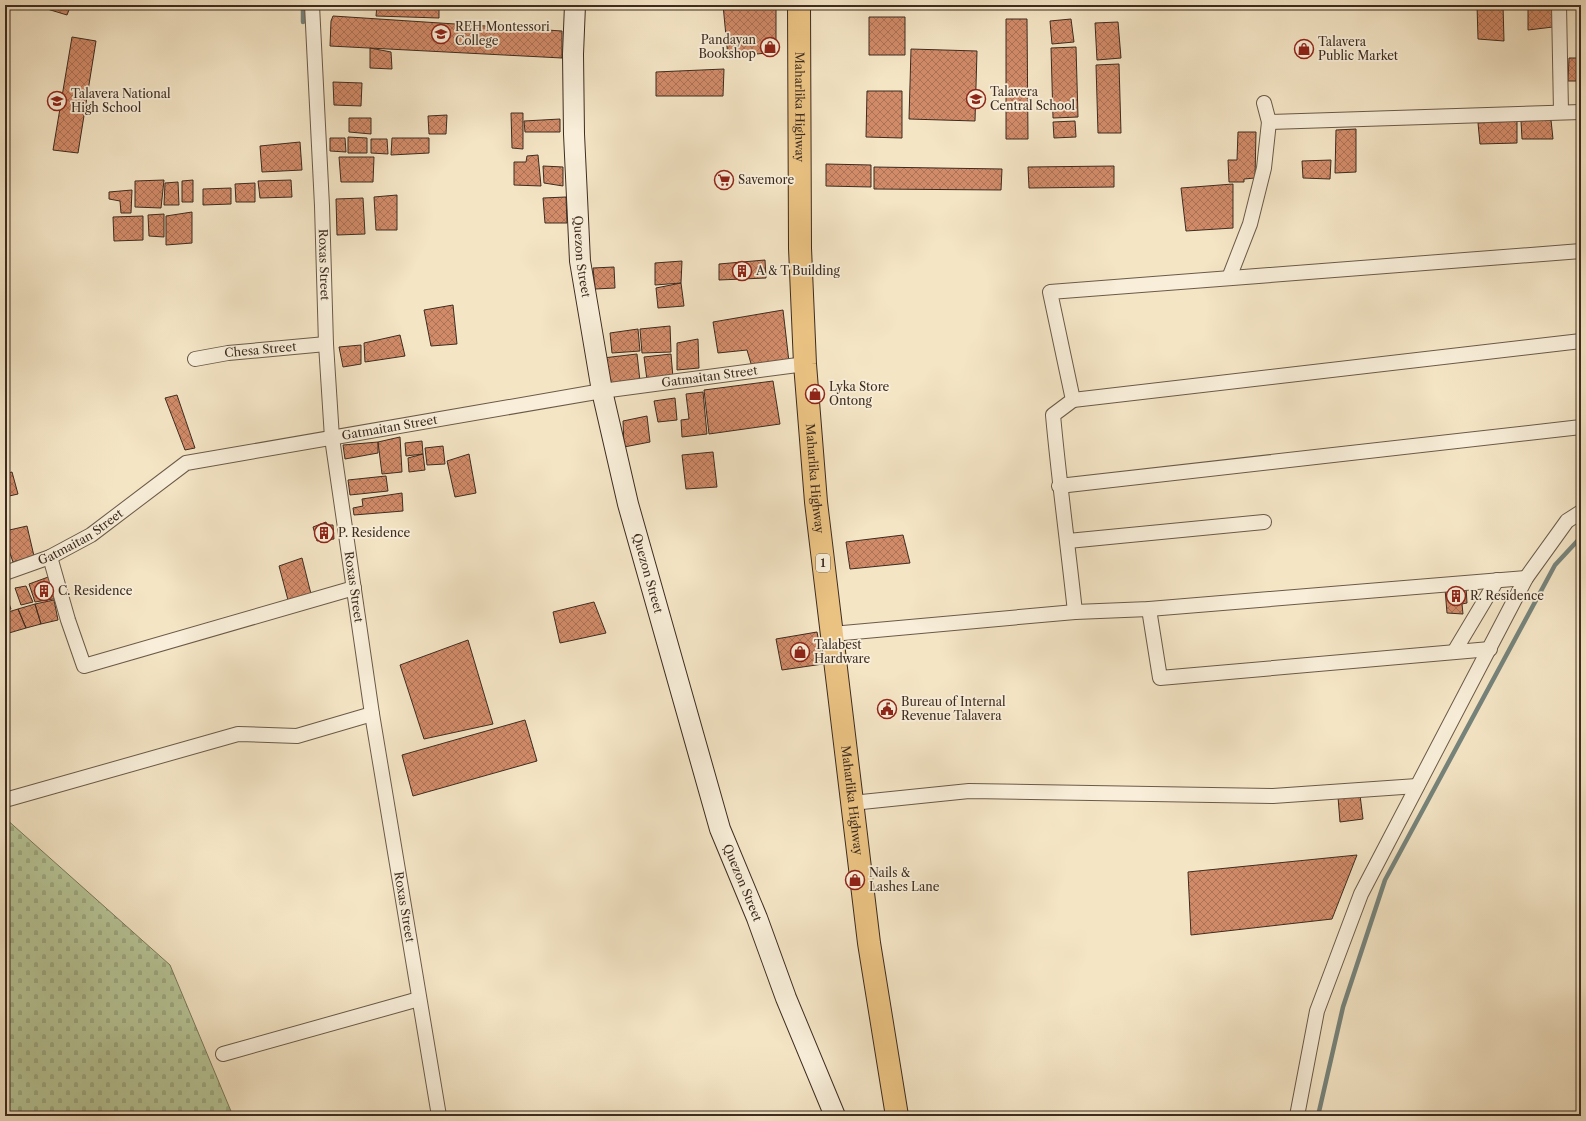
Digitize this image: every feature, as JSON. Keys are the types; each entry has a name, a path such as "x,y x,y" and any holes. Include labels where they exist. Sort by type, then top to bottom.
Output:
{"main road":[{"name":"Maharlika Highway","path":"799,5 799,156 805,364 816,502 869,943 897,1116"}],"street":[{"name":"Roxas Street","path":"312,5 315,47 326,344 332,438 372,714 438,1116"},
{"name":"Quezon Street","path":"575,5 573,54 574,134 580,261 602,391 628,504 720,829 757,918 786,998 835,1116"},
{"path":"1559,5 1562,112"},
{"path":"1230,278 1250,224 1264,168 1269,122 1264,104"},
{"path":"1269,122 1581,112"},
{"path":"1074,400 1050,292 1581,251"},
{"path":"1075,612 1068,540 1059,486 1053,415 1074,400 1581,341"},
{"name":"Chesa Street","path":"195,359 228,353 326,344"},
{"name":"Gatmaitan Street","path":"5,573 50,557 91,535 186,463 602,391 805,364"},
{"path":"1059,486 1581,427"},
{"path":"1297,1116 1317,1011 1361,894 1526,578 1568,521 1581,512"},
{"path":"1068,540 1264,522"},
{"path":"50,557 84,666 354,588"},
{"path":"832,634 1075,612 1149,609 1526,578"},
{"path":"1454,652 1497,580"},
{"path":"1149,609 1160,678 1490,649"},
{"path":"5,800 238,734 297,736 372,714"},
{"path":"852,803 970,791 1273,796 1417,786"},
{"path":"223,1054 419,999"}],"green space":[{"path":"5,818 170,965 233,1116 5,1116"}],"building":[{"path":"34,5 71,5 67,15"},
{"path":"377,5 439,5 439,18 376,16"},
{"path":"651,5 668,5 668,6 650,9"},
{"path":"723,5 776,5 776,52 728,57"},
{"path":"1477,5 1503,5 1504,41 1478,39"},
{"path":"1553,5 1553,27 1528,30 1528,7"},
{"path":"333,16 562,31 562,58 330,46 331,21"},
{"path":"869,17 905,17 905,55 869,55"},
{"path":"1006,19 1027,19 1028,139 1006,139"},
{"path":"1071,19 1074,42 1052,44 1050,21"},
{"path":"1118,22 1121,58 1097,60 1095,23"},
{"path":"72,37 96,41 78,153 53,150"},
{"path":"1076,47 1078,117 1053,118 1051,48"},
{"path":"370,48 391,52 392,69 370,68"},
{"path":"911,49 977,51 975,121 909,119"},
{"path":"1569,58 1581,58 1581,81 1568,81"},
{"path":"1119,64 1121,133 1098,133 1096,65"},
{"path":"724,69 723,96 656,96 656,72"},
{"path":"333,82 362,83 361,106 334,105"},
{"path":"867,91 902,91 902,138 866,137"},
{"path":"511,113 523,113 523,149 512,148"},
{"path":"447,115 446,134 429,134 428,116"},
{"path":"349,118 371,118 371,134 349,132"},
{"path":"560,119 560,132 525,132 524,121"},
{"path":"1551,120 1553,139 1522,139 1521,121"},
{"path":"1075,121 1076,137 1054,138 1053,122"},
{"path":"1517,121 1517,143 1480,144 1478,123"},
{"path":"1356,129 1356,172 1335,173 1336,130"},
{"path":"1238,132 1256,132 1255,178 1244,179 1244,182 1229,182 1228,160 1237,160"},
{"path":"348,137 367,138 367,153 348,153"},
{"path":"330,138 345,138 346,152 330,151"},
{"path":"392,138 429,138 429,153 391,155"},
{"path":"371,139 387,139 388,154 371,153"},
{"path":"300,142 302,170 262,172 260,146"},
{"path":"538,155 541,186 514,185 514,162 526,162 527,156"},
{"path":"339,157 374,157 373,182 341,182"},
{"path":"1331,160 1330,179 1303,178 1302,161"},
{"path":"826,164 871,165 871,187 826,186"},
{"path":"543,166 563,167 563,186 544,183"},
{"path":"1114,166 1114,187 1029,188 1028,167"},
{"path":"874,167 1002,169 1001,190 874,189"},
{"path":"164,180 161,208 135,207 135,181"},
{"path":"193,180 193,202 182,202 182,181"},
{"path":"291,180 292,197 260,198 258,181"},
{"path":"178,182 179,205 164,205 165,183"},
{"path":"255,183 255,202 236,202 235,184"},
{"path":"1233,184 1233,228 1186,231 1181,188"},
{"path":"231,188 231,204 203,205 203,189"},
{"path":"132,190 131,213 121,213 120,201 109,199 109,192"},
{"path":"397,195 397,230 376,230 374,197"},
{"path":"566,197 567,223 545,223 543,198"},
{"path":"363,198 365,234 337,235 336,199"},
{"path":"192,212 192,243 166,245 166,216"},
{"path":"164,214 164,237 149,236 148,215"},
{"path":"143,216 143,240 114,241 113,217"},
{"name":"A & T Building","path":"765,260 766,278 719,280 719,264"},
{"path":"682,261 681,283 655,285 655,263"},
{"path":"614,267 615,288 595,289 593,268"},
{"path":"681,283 684,306 658,308 656,288"},
{"path":"453,305 457,344 431,346 424,310"},
{"path":"783,310 789,362 752,367 747,350 718,353 713,322"},
{"path":"670,326 671,352 642,353 640,329"},
{"path":"638,329 640,351 612,353 610,333"},
{"path":"400,335 405,356 365,362 364,343"},
{"path":"698,339 699,368 677,370 677,343"},
{"path":"361,345 361,364 343,367 339,347"},
{"path":"637,354 640,381 607,384 603,358"},
{"path":"671,354 673,378 647,380 644,357"},
{"path":"773,381 780,424 709,434 704,390"},
{"path":"703,392 707,434 682,437 681,420 689,419 686,394"},
{"path":"177,395 195,448 185,450 165,398"},
{"path":"675,398 677,420 658,422 654,401"},
{"path":"647,416 650,442 624,447 623,421"},
{"path":"400,437 402,472 382,474 378,442"},
{"path":"422,441 423,454 406,456 405,443"},
{"path":"378,442 378,453 345,459 343,445"},
{"path":"443,446 445,464 427,465 425,448"},
{"path":"713,452 717,487 686,489 682,455"},
{"path":"423,454 425,470 409,472 408,458"},
{"path":"469,454 476,493 455,497 447,461"},
{"path":"12,472 18,494 5,497 5,474"},
{"path":"386,476 388,491 350,495 348,480"},
{"path":"402,493 403,511 354,515 353,508 363,506 362,499"},
{"name":"P. Residence","path":"326,522 327,525 333,525 334,539 317,541 313,527"},
{"path":"27,526 34,556 13,562 5,539 5,531"},
{"path":"903,535 910,563 850,569 846,542"},
{"path":"302,558 311,594 288,600 279,566"},
{"name":"C. Residence","path":"51,576 59,598 35,602 29,584"},
{"path":"26,586 33,602 21,605 15,588"},
{"name":"R. Residence","path":"1466,587 1467,603 1462,604 1463,614 1447,613 1445,589"},
{"path":"5,592 11,609 5,611"},
{"path":"54,600 58,620 41,624 35,604"},
{"path":"594,602 606,633 560,643 553,612"},
{"path":"35,604 41,624 26,628 18,609"},
{"path":"18,609 26,628 9,633 5,622 5,613"},
{"name":"Talabest Hardware","path":"817,632 823,664 782,670 776,639"},
{"path":"468,640 493,724 424,739 400,665"},
{"path":"525,720 537,761 413,796 402,755"},
{"path":"1360,795 1363,819 1340,822 1338,797"},
{"path":"1357,855 1332,919 1191,935 1188,872"}],"waterway":[{"path":"303,5 303,22"},
{"path":"1318,1116 1343,1007 1385,880 1555,565 1581,537"}],"place":[{"name":"REH Montessori College","path":"441,34"},
{"name":"Pandayan Bookshop","path":"770,47"},
{"name":"Talavera Public Market","path":"1304,49"},
{"name":"Talavera Central School","path":"976,99"},
{"name":"Talavera National High School","path":"57,101"},
{"name":"Savemore","path":"724,180"},
{"name":"A & T Building","path":"742,271"},
{"name":"Lyka Store Ontong","path":"815,394"},
{"name":"P. Residence","path":"324,533"},
{"name":"C. Residence","path":"44,591"},
{"name":"R. Residence","path":"1456,596"},
{"name":"Talabest Hardware","path":"800,652"},
{"name":"Bureau of Internal Revenue Talavera","path":"887,709"},
{"name":"Nails & Lashes Lane","path":"855,880"}]}
